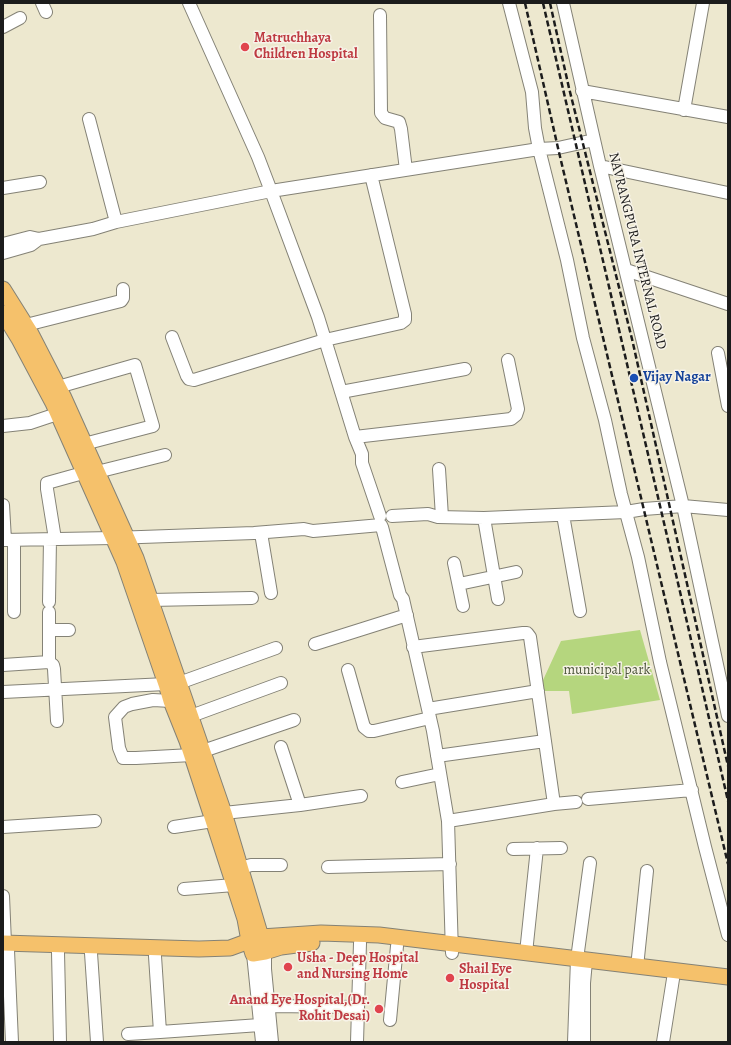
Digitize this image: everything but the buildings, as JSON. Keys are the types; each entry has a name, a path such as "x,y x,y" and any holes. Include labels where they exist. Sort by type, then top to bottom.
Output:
{"main road":[{"path":"3,289 26,325 58,387 84,444 90,472"},
{"path":"3,313 19,339 57,414 90,472 119,538 124,562 173,683 191,716 197,753"},
{"path":"119,538 136,558 150,600 173,683 171,701 197,753 219,817 241,868 257,946"},
{"path":"219,817 234,885 245,919 257,946"},
{"path":"5,946 58,952 200,958 232,957 257,946 321,933 372,935 452,948 581,964 637,967 728,977"},
{"path":"5,946 199,949 257,946 281,947 320,942 452,948 526,953 581,964 673,979 728,986"}],"street":[{"path":"189,3 258,157 325,340 355,437 362,454 370,460 405,594 403,599 406,615 429,714 448,821 452,948"},
{"path":"509,3 532,92 535,128 539,149 567,260 583,338 605,420 638,557 660,662 728,935"},
{"name":"NAVRANGPURA INTERNAL ROAD","path":"563,3 582,91 683,506 728,716"},
{"path":"684,110 703,3"},
{"path":"380,15 382,113 385,118 399,122 402,129 406,170"},
{"path":"3,27 20,18"},
{"path":"582,91 728,117"},
{"path":"89,119 116,222"},
{"path":"3,244 30,237 39,238 93,229 116,222 271,191 539,149 558,148 594,140"},
{"path":"600,166 728,193"},
{"path":"172,337 187,376 189,379 194,380 325,340 402,323 405,320 405,314 371,175"},
{"path":"3,188 40,182"},
{"path":"3,253 31,245 39,238"},
{"path":"626,270 728,304"},
{"path":"26,325 121,301 123,298 123,289"},
{"path":"718,353 728,406"},
{"path":"355,437 511,419 516,415 518,409 508,360"},
{"path":"58,387 135,365 153,426 84,444"},
{"path":"341,392 465,369"},
{"path":"3,426 30,423 57,414"},
{"path":"49,662 49,607 52,539 46,489 48,483 165,455"},
{"path":"439,469 440,517"},
{"path":"3,505 14,612"},
{"path":"7,540 261,533 304,529 313,531 428,514 440,517 484,518 626,512 683,506 728,510"},
{"path":"564,514 580,611"},
{"path":"484,518 498,599"},
{"path":"261,533 272,593"},
{"path":"454,563 463,606"},
{"path":"459,584 516,572"},
{"path":"150,600 252,598"},
{"path":"316,644 406,615"},
{"path":"49,630 69,630"},
{"path":"413,647 523,633 530,637 554,804"},
{"path":"3,692 173,683 276,648"},
{"path":"3,665 49,662 53,665 56,690 57,721"},
{"path":"348,670 364,727 369,731 374,731 429,714 538,691"},
{"path":"191,716 281,683"},
{"path":"171,701 153,700 132,704 124,707 115,717 119,748 123,758 197,753 294,720"},
{"path":"437,756 545,741"},
{"path":"281,747 300,805"},
{"path":"402,782 440,774"},
{"path":"448,821 582,800 692,790"},
{"path":"174,827 219,817 361,796"},
{"path":"3,827 95,820"},
{"path":"526,953 537,848"},
{"path":"513,849 561,848"},
{"path":"574,1042 590,863"},
{"path":"328,867 450,864"},
{"path":"241,868 251,865 281,865"},
{"path":"637,967 647,871"},
{"path":"184,890 234,885"},
{"path":"3,896 7,1017 12,1042"},
{"path":"357,1042 360,943"},
{"path":"257,946 265,969 272,1042"},
{"path":"257,946 262,1042"},
{"path":"390,1020 397,946"},
{"path":"58,952 60,1042"},
{"path":"91,953 98,1042"},
{"path":"155,956 160,1032"},
{"path":"581,964 584,1042"},
{"path":"663,1042 673,979"},
{"path":"269,1006 358,1007"},
{"path":"128,1034 260,1025"}],"green space":[{"name":"municipal park","path":"640,630 660,700 572,714 569,691 538,691 561,641"}],"railway":[{"path":"525,3 728,864"},
{"path":"543,3 728,801"},
{"path":"550,3 569,88 632,339 728,766"}],"place":[{"name":"Matruchhaya Children Hospital","path":"245,47"},
{"name":"Vijay Nagar","path":"634,378"},
{"name":"Usha - Deep Hospital and Nursing Home","path":"288,967"},
{"name":"Shail Eye Hospital","path":"450,978"},
{"name":"Anand Eye Hospital,(Dr. Rohit Desai)","path":"379,1009"}]}
